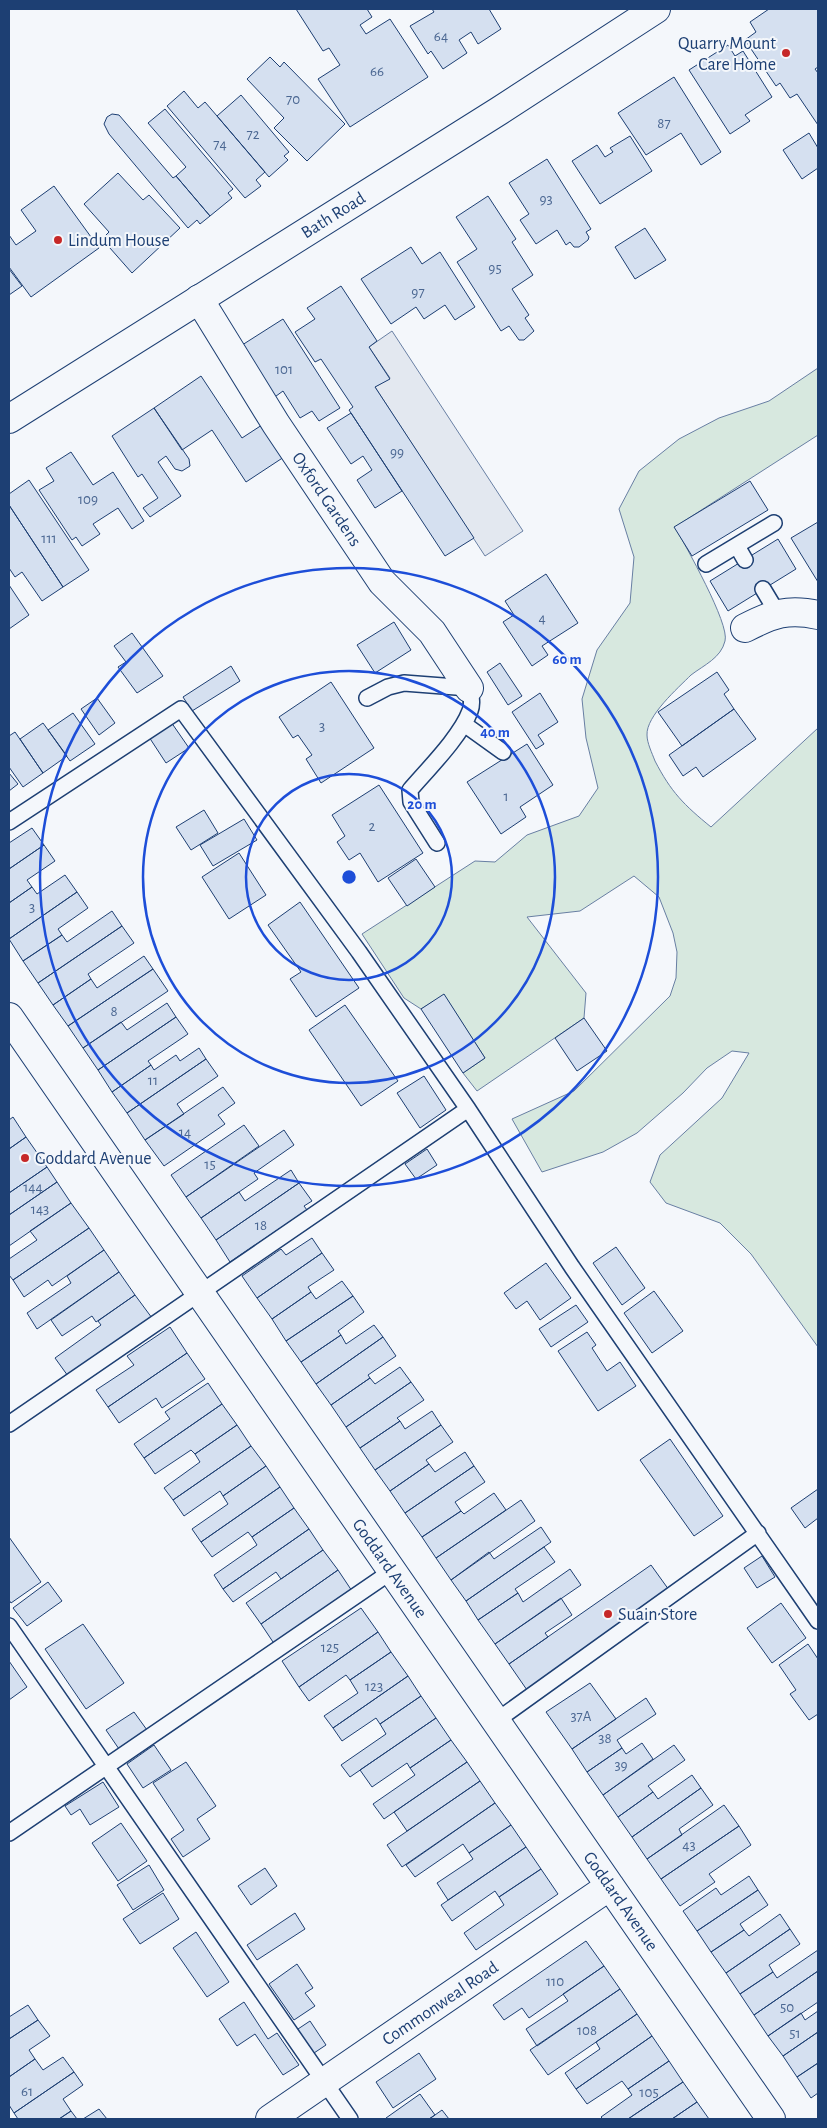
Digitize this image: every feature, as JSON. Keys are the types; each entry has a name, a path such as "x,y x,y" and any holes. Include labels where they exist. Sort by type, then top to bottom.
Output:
{"street":[{"name":"Bath Road","path":"9,419 499,112 656,9"},
{"name":"Oxford Gardens","path":"199,299 276,424 382,582 432,632 469,688"},
{"path":"745,628 764,618 778,614 800,611 818,615"},
{"name":"Goddard Avenue","path":"9,1017 772,2119"},
{"name":"Commonweal Road","path":"270,2119 610,1886"}],"lane":[{"path":"706,564 774,523"},
{"path":"737,546 745,560"},
{"path":"763,589 778,614"},
{"path":"367,698 388,687 404,683 469,688 472,698 471,710 464,724 410,790 411,802 437,843"},
{"path":"9,822 181,709 359,952 468,1109 572,1266 818,1620"},
{"path":"464,724 503,752"},
{"path":"9,1424 468,1109"},
{"path":"496,1721 758,1533"},
{"path":"9,1833 392,1571"},
{"path":"9,1626 350,2119"}],"shaded area":[{"path":"392,331 523,531 485,556 375,387 390,378 369,347"},
{"path":"818,368 818,435 675,527 697,566 714,602 725,632 725,641 716,657 691,675 657,711 648,728 647,735 655,761 673,790 693,812 711,827 818,728 818,1347 751,1254 720,1223 666,1203 650,1182 660,1155 722,1098 749,1053 732,1051 707,1068 683,1093 637,1133 603,1152 542,1172 512,1119 574,1091 670,996 676,978 677,952 673,933 659,897 634,876 580,911 527,917 586,993 584,1018 477,1091 463,1073 485,1058 444,995 421,1009 404,998 362,934 475,861 495,862 527,835 579,816 598,788 586,738 582,699 597,650 630,603 634,557 619,509 639,471 679,439 719,418 769,401"}],"building":[{"path":"296,9 367,9 372,17 360,25 366,34 390,19 428,77 350,127 318,79 340,65 329,48 323,51"},
{"path":"432,9 489,9 501,29 478,44 471,32 459,40 467,53 443,69 431,51 428,54 410,26 434,12"},
{"name":"Quarry Mount Care Home","path":"769,9 818,9 818,67 815,69 818,73 818,125 797,94 790,98 780,83 776,86 745,40 756,32 750,22"},
{"path":"728,45 735,56 743,51 772,97 745,115 750,121 730,134 689,70"},
{"path":"270,57 280,67 284,62 345,124 307,161 274,128 284,118 247,79"},
{"path":"674,77 721,152 701,165 681,133 646,155 618,113"},
{"path":"184,91 198,108 205,102 265,172 256,180 261,186 245,198 167,106"},
{"path":"241,95 289,152 284,156 288,160 269,177 217,116"},
{"path":"165,109 233,189 228,193 232,198 210,216 176,176 186,167 148,123"},
{"path":"112,114 119,115 173,178 176,176 210,216 200,224 197,220 188,228 109,134 104,124 107,117"},
{"path":"809,133 818,148 818,168 802,179 783,150"},
{"path":"630,136 652,171 600,204 572,161 597,145 605,157 613,152 610,148"},
{"path":"547,159 591,229 586,232 589,237 588,240 579,247 574,247 570,242 566,245 557,230 536,244 520,220 529,214 509,183"},
{"path":"118,173 143,200 149,195 180,228 132,273 102,239 109,232 84,204"},
{"name":"Lindum House","path":"54,186 99,248 31,297 9,267 9,235 16,245 36,231 21,210"},
{"path":"488,196 516,239 512,242 533,275 512,289 529,315 525,318 534,331 524,340 519,340 509,326 501,331 457,262 477,249 456,217"},
{"path":"645,228 666,260 635,279 615,247"},
{"path":"411,247 422,264 440,252 475,307 455,320 445,305 424,319 416,307 391,324 361,279"},
{"path":"9,269 22,286 9,295"},
{"path":"341,286 377,341 369,347 390,379 375,387 474,538 445,556 349,410 353,407 321,359 315,362 295,332 315,319 307,308"},
{"path":"283,319 340,408 319,421 312,411 300,418 283,391 272,399 239,347"},
{"path":"201,376 242,438 265,423 287,455 246,482 212,430 182,450 154,408"},
{"path":"154,408 189,459 190,466 182,471 175,469 166,456 158,462 181,496 150,517 143,508 158,498 142,474 138,477 112,436"},
{"path":"351,413 402,491 375,508 357,480 372,470 363,456 351,464 327,428"},
{"path":"71,452 93,485 113,472 144,521 132,529 118,508 93,524 100,534 82,546 76,537 72,540 39,490 54,481 46,468"},
{"path":"29,480 89,570 63,587 9,505 9,494"},
{"path":"750,481 768,510 692,556 674,527"},
{"path":"9,505 63,587 42,601 22,572 15,577 9,568"},
{"path":"818,522 818,582 791,538"},
{"path":"778,539 796,569 728,611 710,581"},
{"path":"546,574 578,623 542,646 548,655 532,666 503,622 514,615 505,601"},
{"path":"9,585 29,615 9,629"},
{"path":"394,622 411,650 375,673 357,645"},
{"path":"132,633 163,676 137,693 118,667 126,662 114,646"},
{"path":"500,663 522,696 508,705 487,672"},
{"path":"231,666 240,681 192,711 183,697"},
{"path":"717,672 729,690 724,694 734,709 682,746 658,712"},
{"path":"331,682 374,748 321,783 306,759 312,755 298,735 293,738 279,717"},
{"path":"540,693 558,722 538,735 544,744 536,749 512,712"},
{"path":"97,698 115,723 99,735 81,709"},
{"path":"734,709 756,739 703,777 696,767 683,776 669,755"},
{"path":"73,713 95,744 70,761 48,730"},
{"path":"171,722 189,748 166,763 149,737"},
{"path":"43,723 67,756 43,773 20,739"},
{"path":"15,732 43,773 23,787 9,767 9,736"},
{"path":"527,744 553,785 520,807 526,817 501,834 467,782"},
{"path":"9,773 18,784 9,791"},
{"path":"379,785 423,853 378,882 360,853 349,860 337,842 345,836 332,815"},
{"path":"204,810 218,833 191,850 176,827"},
{"path":"244,819 257,840 213,866 200,845"},
{"path":"32,828 44,845 9,869 9,843"},
{"path":"44,845 55,861 27,880 32,887 9,903 9,869"},
{"path":"239,853 266,895 229,919 202,877"},
{"path":"416,859 435,887 407,906 388,878"},
{"path":"65,875 77,892 9,939 9,903 32,887 37,894"},
{"path":"77,892 88,908 58,929 62,935 23,961 9,939"},
{"path":"300,902 359,988 316,1017 290,979 301,972 268,925"},
{"path":"112,911 122,926 38,983 23,961 62,935 67,942"},
{"path":"122,926 134,943 88,974 91,979 53,1005 38,983"},
{"path":"144,956 153,969 68,1026 53,1005 91,979 97,988"},
{"path":"153,969 168,991 83,1048 68,1026"},
{"path":"444,994 485,1058 463,1073 421,1009"},
{"path":"167,1003 176,1017 98,1070 83,1048 121,1022 127,1030"},
{"path":"345,1005 398,1081 361,1106 309,1030"},
{"path":"176,1017 188,1034 148,1061 151,1065 112,1092 98,1070"},
{"path":"584,1018 607,1051 577,1071 555,1038"},
{"path":"199,1048 206,1059 127,1113 112,1092 151,1065 154,1070 176,1055 180,1061"},
{"path":"206,1059 218,1076 177,1104 184,1114 145,1140 127,1113"},
{"path":"424,1076 446,1110 420,1128 397,1093"},
{"path":"223,1087 235,1103 218,1115 225,1124 164,1166 145,1140"},
{"path":"13,1117 26,1137 9,1149 9,1120"},
{"path":"244,1125 259,1146 186,1197 171,1175"},
{"path":"284,1130 294,1145 254,1173 258,1179 201,1218 186,1197"},
{"name":"Goddard Avenue","path":"26,1137 47,1167 9,1193 9,1149"},
{"path":"427,1149 437,1165 416,1179 405,1164"},
{"path":"47,1167 57,1182 9,1215 9,1193"},
{"path":"291,1170 299,1183 216,1240 201,1218 239,1192 245,1201"},
{"path":"57,1182 71,1203 9,1246 9,1215"},
{"path":"299,1183 312,1201 304,1206 307,1210 230,1262 216,1240"},
{"path":"71,1203 89,1228 13,1280 9,1275 9,1259 37,1240 30,1231"},
{"path":"89,1228 104,1250 52,1286 48,1280 24,1297 13,1280"},
{"path":"312,1238 322,1253 257,1298 242,1276 281,1249 286,1255"},
{"path":"616,1247 645,1288 622,1305 593,1263"},
{"path":"104,1250 119,1272 37,1329 27,1313 71,1283 67,1276"},
{"path":"322,1253 334,1270 308,1287 311,1292 272,1319 257,1298"},
{"path":"546,1263 571,1298 540,1320 527,1301 516,1309 504,1293"},
{"path":"119,1272 135,1295 96,1322 92,1316 62,1336 51,1320"},
{"path":"342,1281 353,1296 286,1341 272,1319 311,1292 316,1299"},
{"path":"654,1291 683,1331 652,1353 624,1313"},
{"path":"135,1295 152,1318 68,1376 55,1358 101,1325 98,1321"},
{"path":"353,1296 364,1312 338,1331 341,1335 301,1362 286,1341"},
{"path":"576,1305 588,1322 551,1347 539,1329"},
{"path":"374,1325 383,1337 316,1384 301,1362 341,1335 346,1344"},
{"path":"170,1327 187,1353 108,1407 96,1390 134,1365 127,1356"},
{"path":"587,1332 596,1345 592,1348 607,1371 620,1362 636,1386 598,1411 558,1351"},
{"path":"383,1337 396,1356 368,1375 370,1378 331,1405 316,1384"},
{"path":"187,1353 205,1379 162,1408 156,1398 119,1423 108,1407"},
{"path":"400,1367 411,1382 346,1427 331,1405 370,1378 375,1384"},
{"path":"411,1382 424,1400 397,1418 400,1421 360,1448 346,1427"},
{"path":"208,1383 222,1404 144,1458 134,1444 170,1419 165,1412"},
{"path":"222,1404 237,1425 195,1454 191,1450 155,1474 144,1458"},
{"path":"432,1411 441,1425 375,1470 360,1448 400,1421 405,1429"},
{"path":"237,1425 251,1446 173,1500 164,1488 200,1462 195,1454"},
{"path":"441,1425 453,1442 426,1460 429,1464 390,1491 375,1470"},
{"path":"670,1439 723,1516 694,1536 640,1460"},
{"path":"251,1446 266,1466 223,1496 220,1491 184,1516 173,1500"},
{"path":"465,1452 474,1466 405,1513 390,1491 429,1464 435,1472"},
{"path":"266,1466 280,1487 201,1542 192,1529 228,1504 223,1496"},
{"path":"474,1466 485,1482 455,1502 461,1511 422,1537 405,1513"},
{"path":"280,1487 294,1508 252,1537 248,1532 212,1557 201,1542"},
{"path":"818,1489 818,1518 805,1528 791,1508"},
{"path":"494,1493 506,1510 436,1558 422,1537 461,1511 464,1514"},
{"path":"521,1500 535,1521 451,1580 436,1558"},
{"path":"294,1508 309,1529 223,1589 214,1575 257,1545 252,1537"},
{"path":"541,1527 551,1542 466,1601 451,1580 489,1552 494,1559"},
{"path":"309,1529 323,1550 281,1579 276,1572 233,1602 223,1589"},
{"path":"9,1537 41,1582 11,1603 9,1600"},
{"path":"544,1547 555,1562 515,1589 518,1593 478,1620 466,1601"},
{"path":"323,1550 338,1570 261,1624 246,1603"},
{"path":"762,1556 775,1577 757,1588 744,1568"},
{"name":"Suain Store","path":"651,1565 669,1590 527,1690 509,1664"},
{"path":"570,1569 581,1585 495,1644 478,1620 518,1593 523,1602"},
{"path":"338,1570 352,1591 275,1645 261,1624"},
{"path":"48,1582 62,1601 27,1626 13,1608"},
{"path":"561,1598 572,1615 545,1633 548,1637 509,1664 495,1644"},
{"path":"781,1603 806,1638 772,1663 747,1628"},
{"path":"361,1608 378,1632 299,1687 282,1661"},
{"path":"83,1624 124,1683 86,1709 45,1649"},
{"path":"378,1632 391,1652 350,1680 346,1675 309,1701 299,1687"},
{"path":"808,1644 818,1659 818,1714 809,1720 790,1694 796,1690 779,1665"},
{"path":"391,1652 408,1676 333,1728 324,1716 358,1693 350,1680"},
{"path":"9,1661 27,1687 9,1700"},
{"path":"408,1676 421,1696 380,1724 376,1718 342,1741 333,1728"},
{"path":"590,1683 616,1719 572,1749 546,1712"},
{"path":"421,1696 436,1718 350,1777 341,1765 386,1734 380,1724"},
{"path":"646,1698 656,1714 617,1740 622,1748 587,1772 572,1749"},
{"path":"134,1712 147,1730 119,1749 106,1730"},
{"path":"436,1718 451,1740 410,1768 407,1763 372,1787 360,1770"},
{"path":"451,1740 467,1762 384,1819 373,1804 415,1775 410,1768"},
{"path":"642,1743 653,1759 603,1795 587,1772 622,1748 626,1754"},
{"path":"154,1745 171,1770 143,1788 127,1764"},
{"path":"674,1745 685,1760 648,1786 653,1792 618,1817 603,1795"},
{"path":"186,1762 216,1806 197,1819 210,1839 183,1857 171,1839 184,1830 153,1783"},
{"path":"467,1762 480,1781 407,1831 394,1812"},
{"path":"692,1775 701,1788 632,1837 618,1817 653,1792 658,1799"},
{"path":"480,1781 495,1803 402,1867 387,1845"},
{"path":"103,1782 119,1807 90,1825 80,1809 71,1815 65,1806"},
{"path":"701,1788 713,1805 679,1829 682,1835 647,1859 632,1837"},
{"path":"495,1803 511,1825 469,1853 463,1844 415,1877 406,1865"},
{"path":"724,1805 739,1826 661,1879 647,1859"},
{"path":"121,1823 147,1861 118,1881 92,1843"},
{"path":"511,1825 526,1847 448,1900 437,1883 473,1859 469,1853"},
{"path":"739,1826 751,1845 709,1874 715,1882 680,1906 661,1879"},
{"path":"526,1847 541,1869 499,1897 495,1891 452,1921 441,1905"},
{"path":"149,1865 164,1890 133,1910 117,1885"},
{"path":"265,1868 277,1886 251,1905 238,1886"},
{"path":"541,1869 558,1894 476,1950 464,1933 504,1905 499,1897"},
{"path":"749,1876 758,1890 697,1931 683,1911 716,1888 721,1895"},
{"path":"758,1890 768,1905 740,1924 744,1930 711,1952 697,1931"},
{"path":"163,1893 179,1919 140,1944 123,1919"},
{"path":"295,1913 305,1929 257,1960 247,1945"},
{"path":"780,1914 790,1929 726,1973 711,1952 744,1930 749,1936"},
{"path":"790,1929 800,1944 769,1965 773,1972 740,1994 726,1973"},
{"path":"196,1932 229,1982 207,1997 173,1948"},
{"path":"586,1941 604,1966 529,2018 522,2008 504,2020 493,2005"},
{"path":"818,1950 818,1971 754,2015 740,1994 773,1972 777,1978"},
{"path":"297,1964 313,1988 305,1993 315,2006 294,2020 269,1984"},
{"path":"604,1966 620,1989 537,2046 526,2029 568,2001 563,1994"},
{"path":"818,1971 818,2002 768,2036 754,2015"},
{"path":"620,1989 637,2014 548,2075 530,2050"},
{"path":"244,2002 268,2039 277,2033 299,2065 283,2075 255,2034 237,2046 219,2019"},
{"path":"28,2005 38,2020 9,2039 9,2017"},
{"path":"818,2011 818,2032 783,2056 768,2036 801,2013 805,2020"},
{"path":"637,2014 652,2036 576,2089 565,2073 600,2049 596,2042"},
{"path":"38,2020 50,2036 29,2050 35,2059 9,2077 9,2039"},
{"path":"310,2021 326,2045 311,2055 295,2031"},
{"path":"818,2032 818,2063 797,2077 783,2056"},
{"path":"652,2036 669,2061 628,2089 622,2081 587,2104 576,2089"},
{"path":"419,2053 436,2079 393,2108 376,2082"},
{"path":"63,2057 74,2072 14,2113 9,2105 9,2077 35,2059 43,2070"},
{"path":"669,2061 683,2082 628,2119 603,2119 601,2117 632,2095 628,2089"},
{"path":"818,2063 818,2093 811,2098 797,2077"},
{"path":"74,2072 83,2085 63,2099 71,2111 59,2119 18,2119 14,2113"},
{"path":"683,2082 697,2102 672,2119 628,2119"},
{"path":"420,2094 435,2115 429,2119 386,2118"},
{"path":"697,2102 709,2119 672,2119"},
{"path":"99,2109 107,2119 83,2119"},
{"path":"442,2110 449,2119 429,2119 435,2115"},
{"path":"71,2111 77,2119 59,2119"}],"place":[{"name":"Quarry Mount Care Home","path":"786,53"},
{"name":"Lindum House","path":"58,240"},
{"name":"Goddard Avenue","path":"25,1158"},
{"name":"Suain Store","path":"608,1614"}]}
